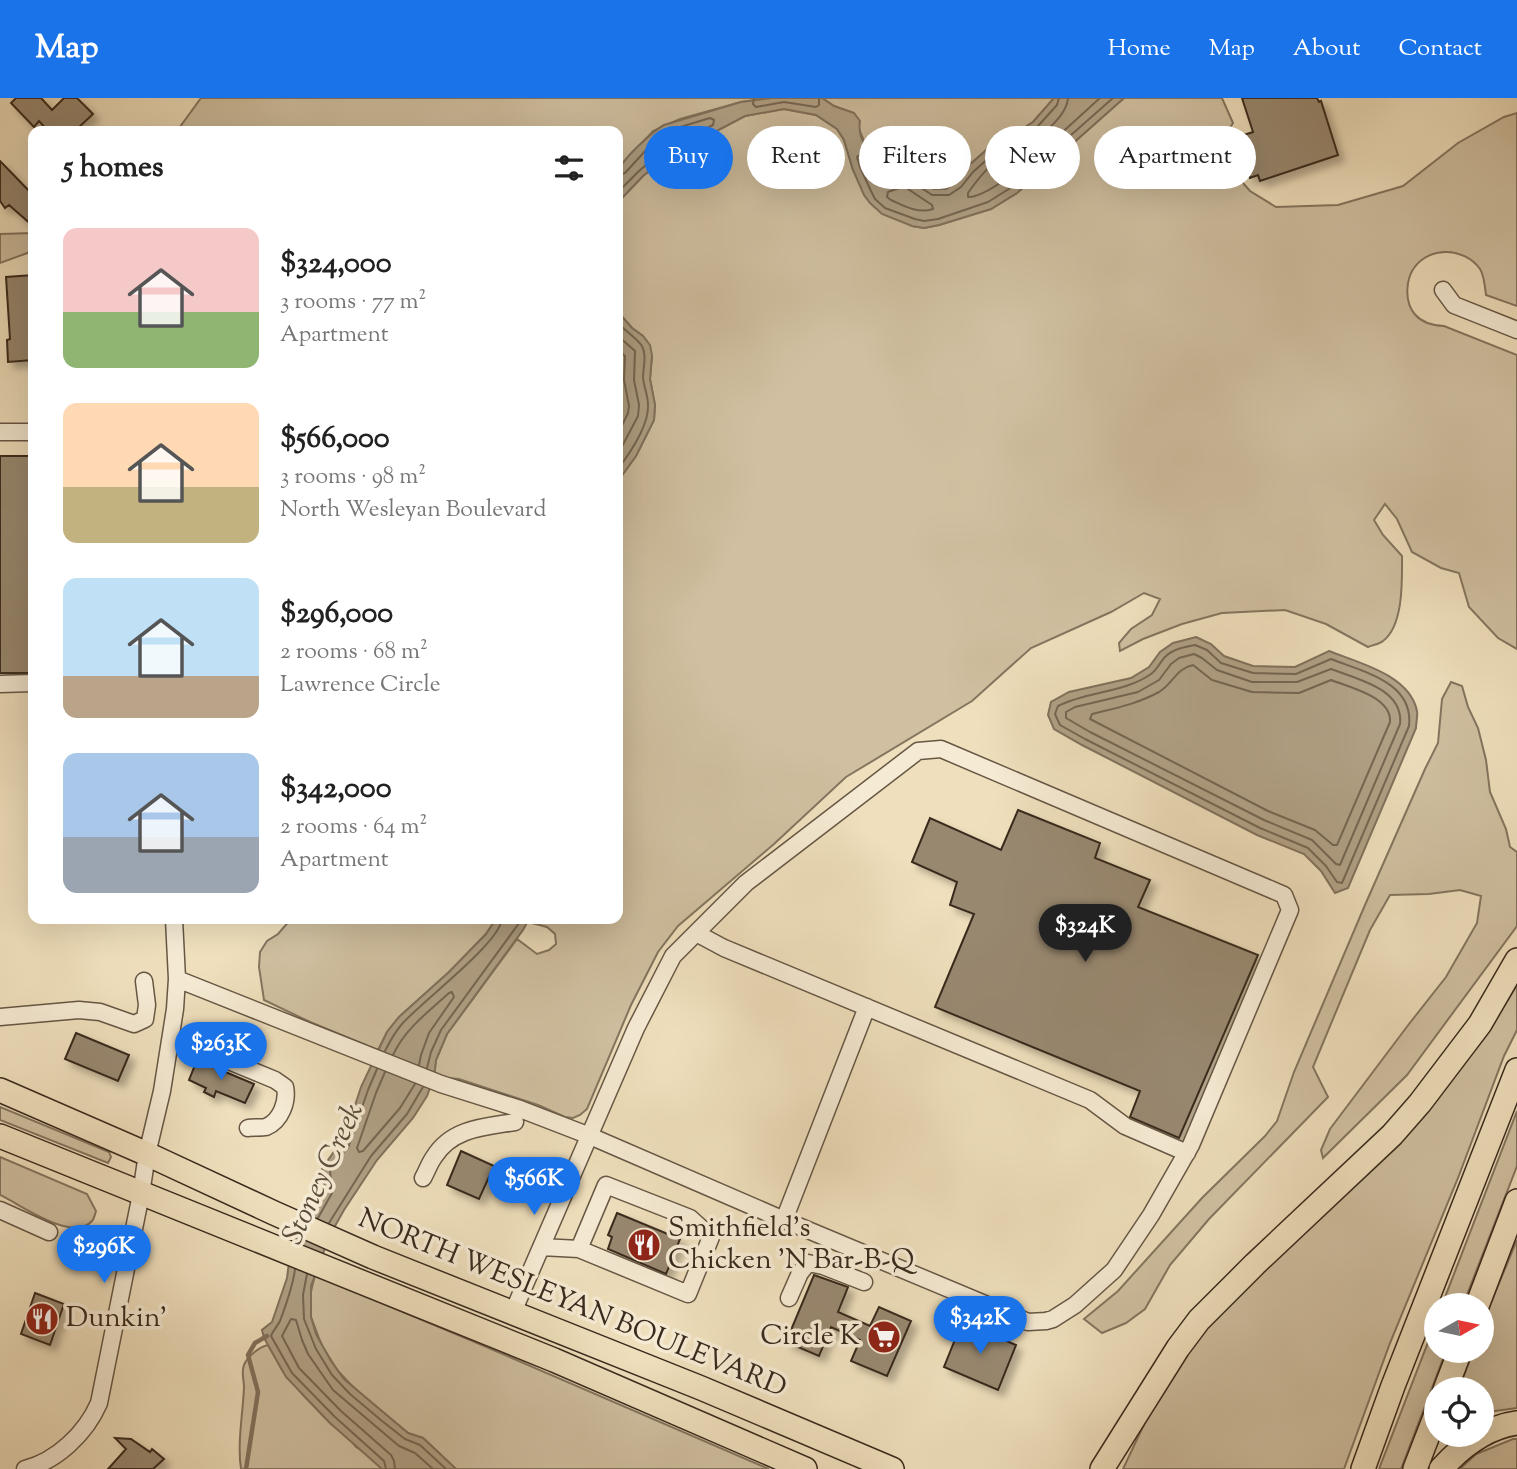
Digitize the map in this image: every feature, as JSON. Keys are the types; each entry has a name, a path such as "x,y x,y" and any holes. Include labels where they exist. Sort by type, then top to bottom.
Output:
{"highway":[{"path":"1102,1469 1178,1348 1199,1320 1392,1135 1480,1024 1517,960"},
{"path":"1363,1469 1517,1070"},
{"name":"NORTH WESLEYAN BOULEVARD","path":"0,1090 147,1153 373,1257 701,1388 892,1469"},
{"name":"NORTH WESLEYAN BOULEVARD","path":"0,1136 554,1360 805,1469"},
{"path":"1482,1293 1517,1200"},
{"path":"689,1418 701,1388"},
{"path":"1115,1469 1143,1405"},
{"path":"1441,1469 1471,1441 1490,1431 1517,1423"},
{"path":"1415,1469 1424,1446"}],"street":[{"path":"1443,290 1454,305 1517,330"},
{"path":"0,432 28,432"},
{"path":"0,684 28,683"},
{"path":"177,979 517,1115 590,1136 1028,1322 1046,1321 1075,1305 1114,1270 1151,1215 1186,1153 1290,910 1284,895 941,748 918,751 746,883 673,956 636,1028 590,1136 513,1312"},
{"path":"35,1468 65,1447 95,1413 99,1403 147,1153 164,1080 177,979 174,924"},
{"path":"696,933 724,948 1090,1100 1125,1126 1186,1153"},
{"path":"0,1017 79,1010 100,1012 134,1024 145,1019 147,1005 144,981"},
{"path":"784,1220 867,1007"},
{"path":"206,1046 217,1056 275,1080 285,1087 287,1096 283,1110 275,1120 266,1127 248,1128"},
{"path":"423,1178 434,1157 454,1136 517,1115"},
{"path":"541,1247 579,1249 688,1294 711,1237 690,1218 606,1185 579,1249"},
{"path":"0,1210 49,1232"},
{"path":"789,1298 800,1273 808,1263 864,1282"}],"shaded area":[{"path":"201,98 772,98 741,102 664,126 644,126 644,141 623,164 623,126 181,126"},
{"path":"822,98 1054,98 1027,126 985,126 985,151 971,164 971,126 859,128 854,113 834,106"},
{"path":"1124,98 1222,98 1233,123 1231,126 1094,126 1094,189 1248,189 1276,207 1338,205 1403,186 1458,143 1504,117 1517,113 1517,306 1486,295 1480,269 1465,256 1456,253 1437,253 1420,261 1411,273 1407,293 1415,314 1427,323 1444,326 1517,355 1517,649 1498,638 1469,607 1459,573 1441,568 1412,552 1397,519 1385,504 1374,520 1383,535 1402,556 1402,589 1395,624 1390,634 1378,644 1368,647 1326,624 1285,610 1222,613 1182,624 1120,651 1119,643 1131,629 1152,615 1160,599 1144,593 1111,612 1031,648 972,701 846,777 774,844 678,926 658,952 631,1005 587,1109 580,1115 565,1117 538,1105 459,1079 434,1077 436,1060 447,1034 517,939 537,954 556,944 555,934 547,927 536,924 623,924 623,474 636,456 654,420 655,405 650,379 652,356 643,336 623,318 623,197 644,175 644,189 733,189 733,126 726,126 745,116 784,109 816,115 832,126 747,126 747,189 845,189 845,143 853,170 859,176 859,189 873,189 912,226 924,228 939,225 991,209 1022,189 1080,189 1080,137"},
{"path":"28,233 28,253 0,263 0,234"},
{"path":"1451,682 1462,686 1478,728 1490,792 1506,829 1510,847 1517,852 1517,926 1407,1075 1323,1158 1321,1150 1330,1129 1446,977 1477,923 1481,896 1460,890 1390,895 1370,930 1313,1067 1328,1097 1209,1219 1170,1265 1145,1309 1126,1323 1102,1333 1084,1319 1118,1291 1202,1198 1277,1121 1294,1072 1365,905 1438,743 1442,699"},
{"path":"287,924 493,924 449,972 399,1017 378,1050 264,1000 259,967 260,952 267,941"},
{"path":"1517,985 1517,1030 1504,1056 1458,1178 1390,1343 1344,1469 1123,1469 1149,1414 1208,1319 1456,1072 1485,1037"},
{"path":"0,1107 109,1152 111,1157 108,1163 0,1120"},
{"path":"1517,1111 1517,1166 1468,1293 1447,1293"},
{"path":"0,1157 87,1194 96,1211 93,1220 83,1227 59,1225 0,1195"},
{"path":"1517,1240 1517,1408 1494,1411 1494,1377 1463,1377 1469,1363 1494,1363 1494,1295"},
{"path":"315,1275 769,1469 456,1469 423,1438 408,1433 355,1389 338,1371 322,1346 311,1317 310,1296"},
{"path":"268,1345 282,1370 304,1396 382,1469 241,1469 243,1368 254,1353"},
{"path":"1424,1353 1424,1363 1441,1363 1436,1377 1424,1377 1424,1409 1401,1469 1379,1469"},
{"path":"1517,1439 1517,1469 1460,1469 1476,1454"}],"water":[{"path":"772,98 822,98 834,106 854,113 860,121 859,184 845,143 845,126 832,126 816,115 784,109 745,116 726,126 664,125 741,102"},
{"path":"1054,98 1124,98 1080,137 1080,126 1027,126"},
{"path":"644,141 644,175 623,197 623,163"},
{"path":"985,151 985,189 1022,189 991,209 924,228 882,214 861,189 971,189 971,164"},
{"path":"623,318 650,345 652,356 650,379 655,405 654,420 636,456 623,474"},
{"path":"1196,637 1211,644 1224,656 1253,666 1295,667 1329,651 1382,672 1405,688 1412,699 1417,713 1416,728 1348,888 1335,893 1321,871 1304,854 1257,835 1054,729 1048,715 1051,702 1069,692 1131,678 1149,667 1160,652 1173,643"},
{"name":"Stoney Creek","path":"493,924 526,924 447,1034 436,1060 434,1077 427,1096 413,1118 377,1160 344,1210 330,1235 311,1286 311,1317 316,1334 344,1379 408,1433 423,1438 456,1469 382,1469 330,1423 286,1377 262,1330 272,1322 287,1278 291,1247 325,1192 322,1169 342,1145 361,1087 387,1032 399,1017 486,934"}],"building":[{"path":"16,98 41,98 52,110 64,98 77,98 93,114 80,126 44,126 39,121 33,126 11,103"},
{"path":"1242,98 1317,98 1321,101 1338,155 1260,181 1256,176 1256,126 1251,126"},
{"path":"0,161 28,190 28,222 9,205 5,208 0,201"},
{"path":"28,275 28,360 8,362 7,340 10,339 6,277"},
{"path":"0,456 28,456 28,673 0,673"},
{"path":"1018,810 1100,843 1095,858 1150,880 1138,907 1258,955 1179,1138 1130,1117 1140,1091 935,1007 974,914 950,905 957,882 912,862 930,818 1001,850"},
{"path":"76,1033 129,1055 118,1081 65,1059"},
{"path":"197,1060 254,1084 245,1103 216,1091 214,1097 204,1092 206,1088 189,1080"},
{"path":"461,1151 494,1166 479,1199 447,1185"},
{"name":"Smithfield's Chicken 'N Bar-B-Q","path":"617,1213 680,1239 666,1274 608,1249 612,1237 608,1235"},
{"path":"814,1275 848,1287 838,1312 870,1326 879,1307 911,1321 887,1376 851,1361 860,1340 831,1327 819,1356 786,1342"},
{"name":"Dunkin'","path":"35,1293 64,1304 50,1345 21,1334"},
{"path":"962,1322 1016,1345 998,1390 944,1367"},
{"path":"115,1438 131,1439 150,1452 152,1449 164,1459 153,1469 108,1469 126,1449"}],"waterway":[{"path":"246,1469 258,1392 248,1355 255,1343 267,1336"}],"place":[{"name":"Smithfield's Chicken 'N Bar-B-Q","path":"644,1245"},
{"name":"Dunkin'","path":"42,1319"},
{"name":"Circle K","path":"884,1337"}]}
